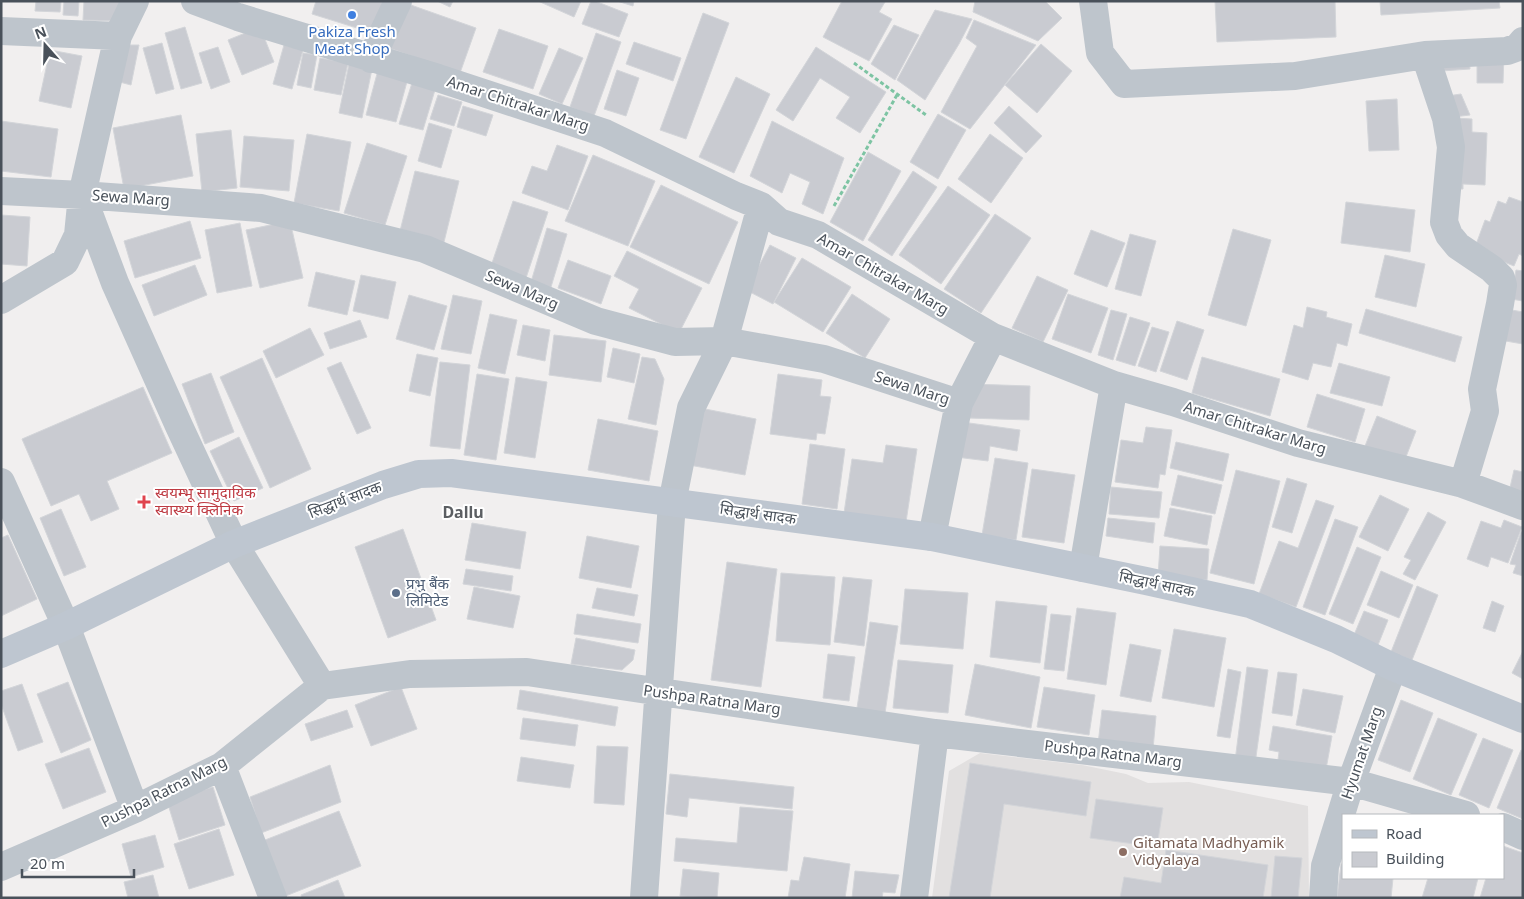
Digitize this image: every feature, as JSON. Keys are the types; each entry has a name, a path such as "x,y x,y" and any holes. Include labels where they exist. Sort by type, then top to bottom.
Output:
{"street":[{"name":"Sewa Marg","path":"1,300 65,262 78,235 82,194 118,36 135,1"},
{"name":"Amar Chitrakar Marg","path":"195,1 238,17 438,78 605,133 736,196 761,206 779,222 818,235 993,337 1114,385 1173,402 1298,443 1462,484 1523,506"},
{"path":"371,59 398,1"},
{"path":"1093,1 1100,53 1124,84 1295,76 1425,55 1507,51 1518,47 1523,41"},
{"path":"1,31 118,36"},
{"path":"1425,55 1446,118 1451,147 1444,222 1448,235 1458,246 1492,269 1501,278 1502,285 1500,304 1482,389 1485,411 1462,484"},
{"path":"1,190 82,194 115,283 234,544 322,686"},
{"name":"Sewa Marg","path":"82,194 261,208 425,249 596,321 675,342 724,341 824,359 959,404"},
{"path":"644,898 672,503 691,408 724,341 761,206"},
{"path":"932,537 959,404 993,337"},
{"path":"1083,568 1114,385"},
{"name":"सिद्धार्थ सादक","path":"1,654 66,626 234,544 383,485 419,474 451,473 932,537 1250,604 1336,638 1393,667 1523,719"},
{"path":"1,482 66,626 135,809"},
{"name":"Hyumat Marg","path":"1322,898 1325,866 1351,782 1393,667"},
{"name":"Pushpa Ratna Marg","path":"1,868 135,809 222,766 322,686 410,674 527,672 935,734 1351,782 1463,814"},
{"path":"914,898 935,734"},
{"path":"222,766 273,898"},
{"path":"1504,828 1523,836"}],"path":[{"path":"854,64 926,115"},
{"path":"818,235 897,96"}],"shaded area":[{"name":"Gitamata Madhyamik Vidyalaya","path":"980,753 1082,765 1126,774 1148,783 1189,782 1308,806 1309,898 932,898 949,771"}],"building":[{"path":"36,1 61,1 60,12 35,11"},
{"path":"64,1 79,1 78,16 63,15"},
{"path":"84,1 120,1 120,21 83,20"},
{"path":"316,1 383,1 373,33 312,14"},
{"path":"437,1 453,1 450,7"},
{"path":"538,1 581,1 574,17"},
{"path":"591,1 628,14 619,37 582,24"},
{"path":"617,1 634,1 633,6"},
{"path":"842,1 885,2 879,12 892,19 869,61 823,37"},
{"path":"975,1 1045,1 1062,18 1038,41 973,12"},
{"path":"1215,1 1335,1 1336,37 1217,42"},
{"path":"1380,1 1499,1 1500,8 1381,15"},
{"path":"408,4 476,28 460,73 386,47"},
{"path":"935,10 972,19 925,100 897,80"},
{"path":"703,13 729,23 686,139 660,130"},
{"path":"974,20 1036,45 970,129 941,112 977,46 966,38"},
{"path":"894,25 919,35 895,80 871,64"},
{"path":"185,27 202,83 181,89 165,33"},
{"path":"260,27 274,62 242,75 228,40"},
{"path":"499,29 548,46 533,89 483,72"},
{"path":"596,33 621,42 594,116 570,107"},
{"path":"634,42 681,58 673,81 626,64"},
{"path":"162,43 174,89 156,94 143,48"},
{"path":"1041,44 1072,71 1037,113 1005,85"},
{"path":"123,45 139,45 131,85 112,80"},
{"path":"284,45 303,50 292,89 273,84"},
{"path":"218,47 230,82 211,89 199,53"},
{"path":"816,47 886,92 860,133 836,118 850,97 820,78 793,121 776,110"},
{"path":"559,48 583,58 562,104 539,94"},
{"path":"50,50 82,56 71,108 39,101"},
{"path":"303,53 317,55 311,88 297,85"},
{"path":"1477,54 1504,54 1503,83 1477,83"},
{"path":"1469,55 1470,69 1441,71 1440,58"},
{"path":"320,58 348,63 341,95 314,90"},
{"path":"349,64 372,69 362,118 339,113"},
{"path":"378,70 408,78 396,122 366,115"},
{"path":"617,70 639,78 626,116 604,109"},
{"path":"736,77 770,94 734,173 699,157"},
{"path":"412,83 435,90 423,130 399,124"},
{"path":"1461,94 1470,115 1453,117 1447,96"},
{"path":"438,95 462,102 454,126 430,119"},
{"path":"1397,99 1399,150 1369,151 1366,101"},
{"path":"463,106 493,115 486,136 457,127"},
{"path":"1009,106 1042,136 1026,153 994,123"},
{"path":"938,114 966,130 938,179 910,162"},
{"path":"181,115 193,176 124,189 113,128"},
{"path":"1454,118 1472,119 1472,132 1487,133 1485,185 1463,184 1463,189 1456,189"},
{"path":"1,121 58,129 51,177 1,171"},
{"path":"772,121 844,158 823,214 802,204 810,182 790,173 782,193 750,176"},
{"path":"429,123 452,130 441,168 418,161"},
{"path":"231,130 237,188 202,192 196,134"},
{"path":"307,134 351,142 339,211 294,203"},
{"path":"990,134 1023,158 991,203 958,179"},
{"path":"244,136 294,140 289,191 240,187"},
{"path":"367,143 407,156 385,225 344,213"},
{"path":"557,145 588,156 568,210 522,193 532,166 547,171"},
{"path":"868,152 901,171 863,241 830,222"},
{"path":"593,155 655,181 628,246 565,221"},
{"path":"415,171 459,181 443,246 399,235"},
{"path":"913,171 937,187 892,256 868,240"},
{"path":"661,185 738,222 709,284 630,247"},
{"path":"948,186 990,215 941,284 899,255"},
{"path":"1509,197 1523,202 1523,256 1519,254 1514,266 1474,250 1485,220 1490,222 1498,201 1506,204"},
{"path":"513,201 548,212 526,278 491,266"},
{"path":"1346,202 1415,210 1410,252 1341,243"},
{"path":"995,214 1031,238 981,313 944,289"},
{"path":"1,215 30,217 27,266 1,264"},
{"path":"190,221 201,258 135,278 124,241"},
{"path":"290,221 303,278 260,288 246,230"},
{"path":"240,223 252,286 217,293 205,230"},
{"path":"547,228 567,234 551,287 531,282"},
{"path":"1233,229 1271,240 1246,326 1208,315"},
{"path":"1091,230 1125,243 1107,287 1074,274"},
{"path":"1130,234 1156,241 1141,296 1115,289"},
{"path":"770,245 796,258 773,304 746,290"},
{"path":"627,251 702,288 679,333 629,308 639,289 614,276"},
{"path":"1385,255 1425,264 1416,307 1375,297"},
{"path":"802,258 851,287 823,332 774,302"},
{"path":"568,260 611,276 601,304 558,288"},
{"path":"195,265 207,295 154,316 142,285"},
{"path":"1516,270 1523,271 1523,301 1511,299"},
{"path":"316,272 355,281 347,315 308,306"},
{"path":"361,275 396,282 388,319 353,311"},
{"path":"1037,276 1068,290 1043,342 1012,328"},
{"path":"852,294 890,319 865,358 826,333"},
{"path":"1068,294 1108,308 1091,353 1052,339"},
{"path":"409,295 447,306 434,350 396,339"},
{"path":"453,295 482,301 471,354 441,349"},
{"path":"1307,307 1327,312 1326,317 1352,324 1347,346 1337,343 1331,367 1313,363 1308,380 1282,372 1294,325 1303,328"},
{"path":"1366,309 1462,337 1455,362 1359,333"},
{"path":"1506,309 1523,312 1523,344 1500,340"},
{"path":"1111,310 1127,314 1113,360 1098,355"},
{"path":"490,314 517,320 505,374 478,368"},
{"path":"1130,317 1150,323 1135,366 1116,360"},
{"path":"360,320 367,337 330,349 324,333"},
{"path":"1177,321 1204,330 1187,380 1160,371"},
{"path":"523,325 550,330 545,361 517,355"},
{"path":"1152,327 1169,332 1156,372 1138,366"},
{"path":"310,328 324,355 276,378 263,351"},
{"path":"554,335 606,341 601,382 549,375"},
{"path":"613,348 640,354 634,383 607,377"},
{"path":"417,354 438,358 430,396 409,391"},
{"path":"642,357 655,359 664,379 656,425 628,419"},
{"path":"1202,357 1280,379 1270,416 1192,393"},
{"path":"262,358 311,469 270,488 220,377"},
{"path":"341,362 371,428 357,434 327,368"},
{"path":"440,362 470,365 460,449 430,446"},
{"path":"1339,363 1390,377 1382,406 1330,393"},
{"path":"211,373 234,432 205,444 182,384"},
{"path":"477,374 509,379 496,460 464,455"},
{"path":"778,374 822,380 820,396 831,397 825,434 817,433 816,440 770,434"},
{"path":"516,377 547,382 535,458 504,453"},
{"path":"970,384 1030,386 1029,420 968,418"},
{"path":"143,387 172,453 107,481 119,509 91,521 79,494 51,506 22,439"},
{"path":"1317,394 1365,409 1355,442 1307,427"},
{"path":"700,408 756,419 745,475 689,465"},
{"path":"1377,416 1416,431 1404,462 1365,446"},
{"path":"598,419 658,431 649,481 588,470"},
{"path":"962,422 1020,430 1017,451 990,446 988,461 956,457"},
{"path":"1146,427 1172,430 1165,475 1160,474 1158,488 1115,482 1121,440 1143,443"},
{"path":"239,437 263,488 234,501 210,451"},
{"path":"1176,442 1229,454 1223,481 1170,468"},
{"path":"810,444 845,449 837,509 802,504"},
{"path":"886,445 917,449 906,522 844,513 852,459 883,463"},
{"path":"995,458 1028,463 1016,540 982,535"},
{"path":"1032,469 1075,475 1064,543 1022,537"},
{"path":"1236,470 1280,481 1254,584 1210,573"},
{"path":"1514,470 1523,472 1523,495 1509,492"},
{"path":"1178,475 1222,485 1215,514 1171,505"},
{"path":"1287,478 1307,484 1292,533 1272,527"},
{"path":"1111,487 1162,492 1159,518 1109,514"},
{"path":"1380,495 1409,509 1388,551 1359,537"},
{"path":"1316,500 1334,506 1296,607 1259,594 1279,541 1298,548"},
{"path":"1170,508 1212,516 1207,545 1164,536"},
{"path":"61,509 86,567 64,576 40,518"},
{"path":"1428,512 1446,522 1415,580 1403,574 1411,560 1404,557"},
{"path":"1108,518 1155,523 1153,543 1106,536"},
{"path":"1335,519 1358,527 1325,615 1303,607"},
{"path":"1504,520 1522,527 1508,563 1491,557 1488,567 1467,559 1481,521 1501,528"},
{"path":"472,523 526,532 520,569 465,560"},
{"path":"403,529 436,620 388,638 355,547"},
{"path":"1521,532 1523,532 1523,576 1513,573 1516,565 1510,564"},
{"path":"8,535 37,599 1,616 1,538"},
{"path":"587,536 639,546 631,588 579,578"},
{"path":"1160,546 1209,549 1207,580 1158,576"},
{"path":"1357,547 1381,557 1353,624 1329,614"},
{"path":"727,562 777,569 761,687 711,680"},
{"path":"466,569 513,576 511,591 463,584"},
{"path":"1381,571 1413,585 1399,618 1367,605"},
{"path":"781,573 835,577 830,645 776,641"},
{"path":"843,577 872,580 864,646 834,642"},
{"path":"1417,586 1438,595 1412,660 1391,652"},
{"path":"474,587 520,596 513,628 467,619"},
{"path":"597,588 638,595 634,616 592,608"},
{"path":"905,589 968,593 963,649 900,644"},
{"path":"996,601 1047,606 1040,663 990,657"},
{"path":"1492,601 1504,606 1495,632 1483,628"},
{"path":"1077,608 1116,613 1106,685 1067,679"},
{"path":"1364,611 1388,620 1378,645 1354,635"},
{"path":"577,614 641,624 638,643 574,634"},
{"path":"1051,614 1071,616 1064,671 1044,669"},
{"path":"870,622 898,626 885,713 857,708"},
{"path":"1174,629 1226,638 1214,707 1162,698"},
{"path":"576,638 635,650 633,660 622,670 571,664"},
{"path":"1130,644 1161,650 1151,702 1120,696"},
{"path":"1523,651 1523,679 1512,673"},
{"path":"828,654 855,657 849,701 823,698"},
{"path":"898,660 953,665 948,713 893,708"},
{"path":"975,664 1040,677 1031,728 965,715"},
{"path":"1247,667 1268,670 1255,764 1235,761"},
{"path":"1228,669 1241,672 1230,738 1217,736"},
{"path":"1278,672 1297,674 1292,716 1272,713"},
{"path":"68,682 91,740 61,753 37,694"},
{"path":"22,684 43,742 18,751 1,704 1,691"},
{"path":"401,687 417,729 371,746 355,705"},
{"path":"1044,687 1095,695 1089,735 1037,727"},
{"path":"1303,689 1343,696 1335,733 1296,725"},
{"path":"520,690 618,707 615,726 517,709"},
{"path":"1401,700 1433,713 1410,772 1378,760"},
{"path":"347,710 353,727 311,741 305,724"},
{"path":"1102,710 1156,716 1153,749 1098,744"},
{"path":"523,718 578,725 575,746 520,739"},
{"path":"1438,718 1477,734 1451,795 1413,779"},
{"path":"1273,726 1332,736 1325,775 1277,767 1279,752 1269,750"},
{"path":"1483,738 1513,750 1489,808 1459,795"},
{"path":"597,746 628,747 624,805 594,803"},
{"path":"89,748 106,792 63,809 45,764"},
{"path":"1521,750 1523,751 1523,819 1497,808"},
{"path":"521,757 574,765 570,788 517,781"},
{"path":"970,763 1091,782 1086,816 1004,804 990,898 949,898"},
{"path":"330,765 341,802 261,833 250,797"},
{"path":"670,774 794,787 792,809 689,798 687,817 666,814"},
{"path":"213,787 225,825 179,840 167,801"},
{"path":"1096,799 1163,808 1157,847 1090,838"},
{"path":"740,807 793,811 787,871 674,861 676,838 737,843"},
{"path":"339,811 361,866 283,897 260,842"},
{"path":"219,829 234,875 189,889 174,844"},
{"path":"155,835 164,867 131,877 122,844"},
{"path":"1504,846 1523,853 1523,898 1480,898 1486,879 1504,879"},
{"path":"1166,850 1268,865 1263,898 1120,898 1124,877 1161,883"},
{"path":"1275,856 1302,858 1298,898 1271,898"},
{"path":"804,857 850,864 845,898 788,898 791,880 799,881"},
{"path":"1341,864 1342,879 1393,879 1391,898 1337,898"},
{"path":"683,869 719,873 717,898 680,896"},
{"path":"855,871 899,875 895,893 883,892 882,898 852,898"},
{"path":"153,875 159,898 128,898 124,882"},
{"path":"1428,879 1478,879 1473,898 1422,898"},
{"path":"338,880 345,898 302,898 301,895"}],"place":[{"name":"Pakiza Fresh Meat Shop","path":"352,15"},
{"name":"स्वयम्भू सामुदायिक स्वास्थ्य क्लिनिक","path":"144,502"},
{"name":"प्रभु बैंक लिमिटेड","path":"396,593"},
{"name":"Gitamata Madhyamik Vidyalaya","path":"1123,852"}],"district":[{"name":"Dallu","path":"463,512"}]}
